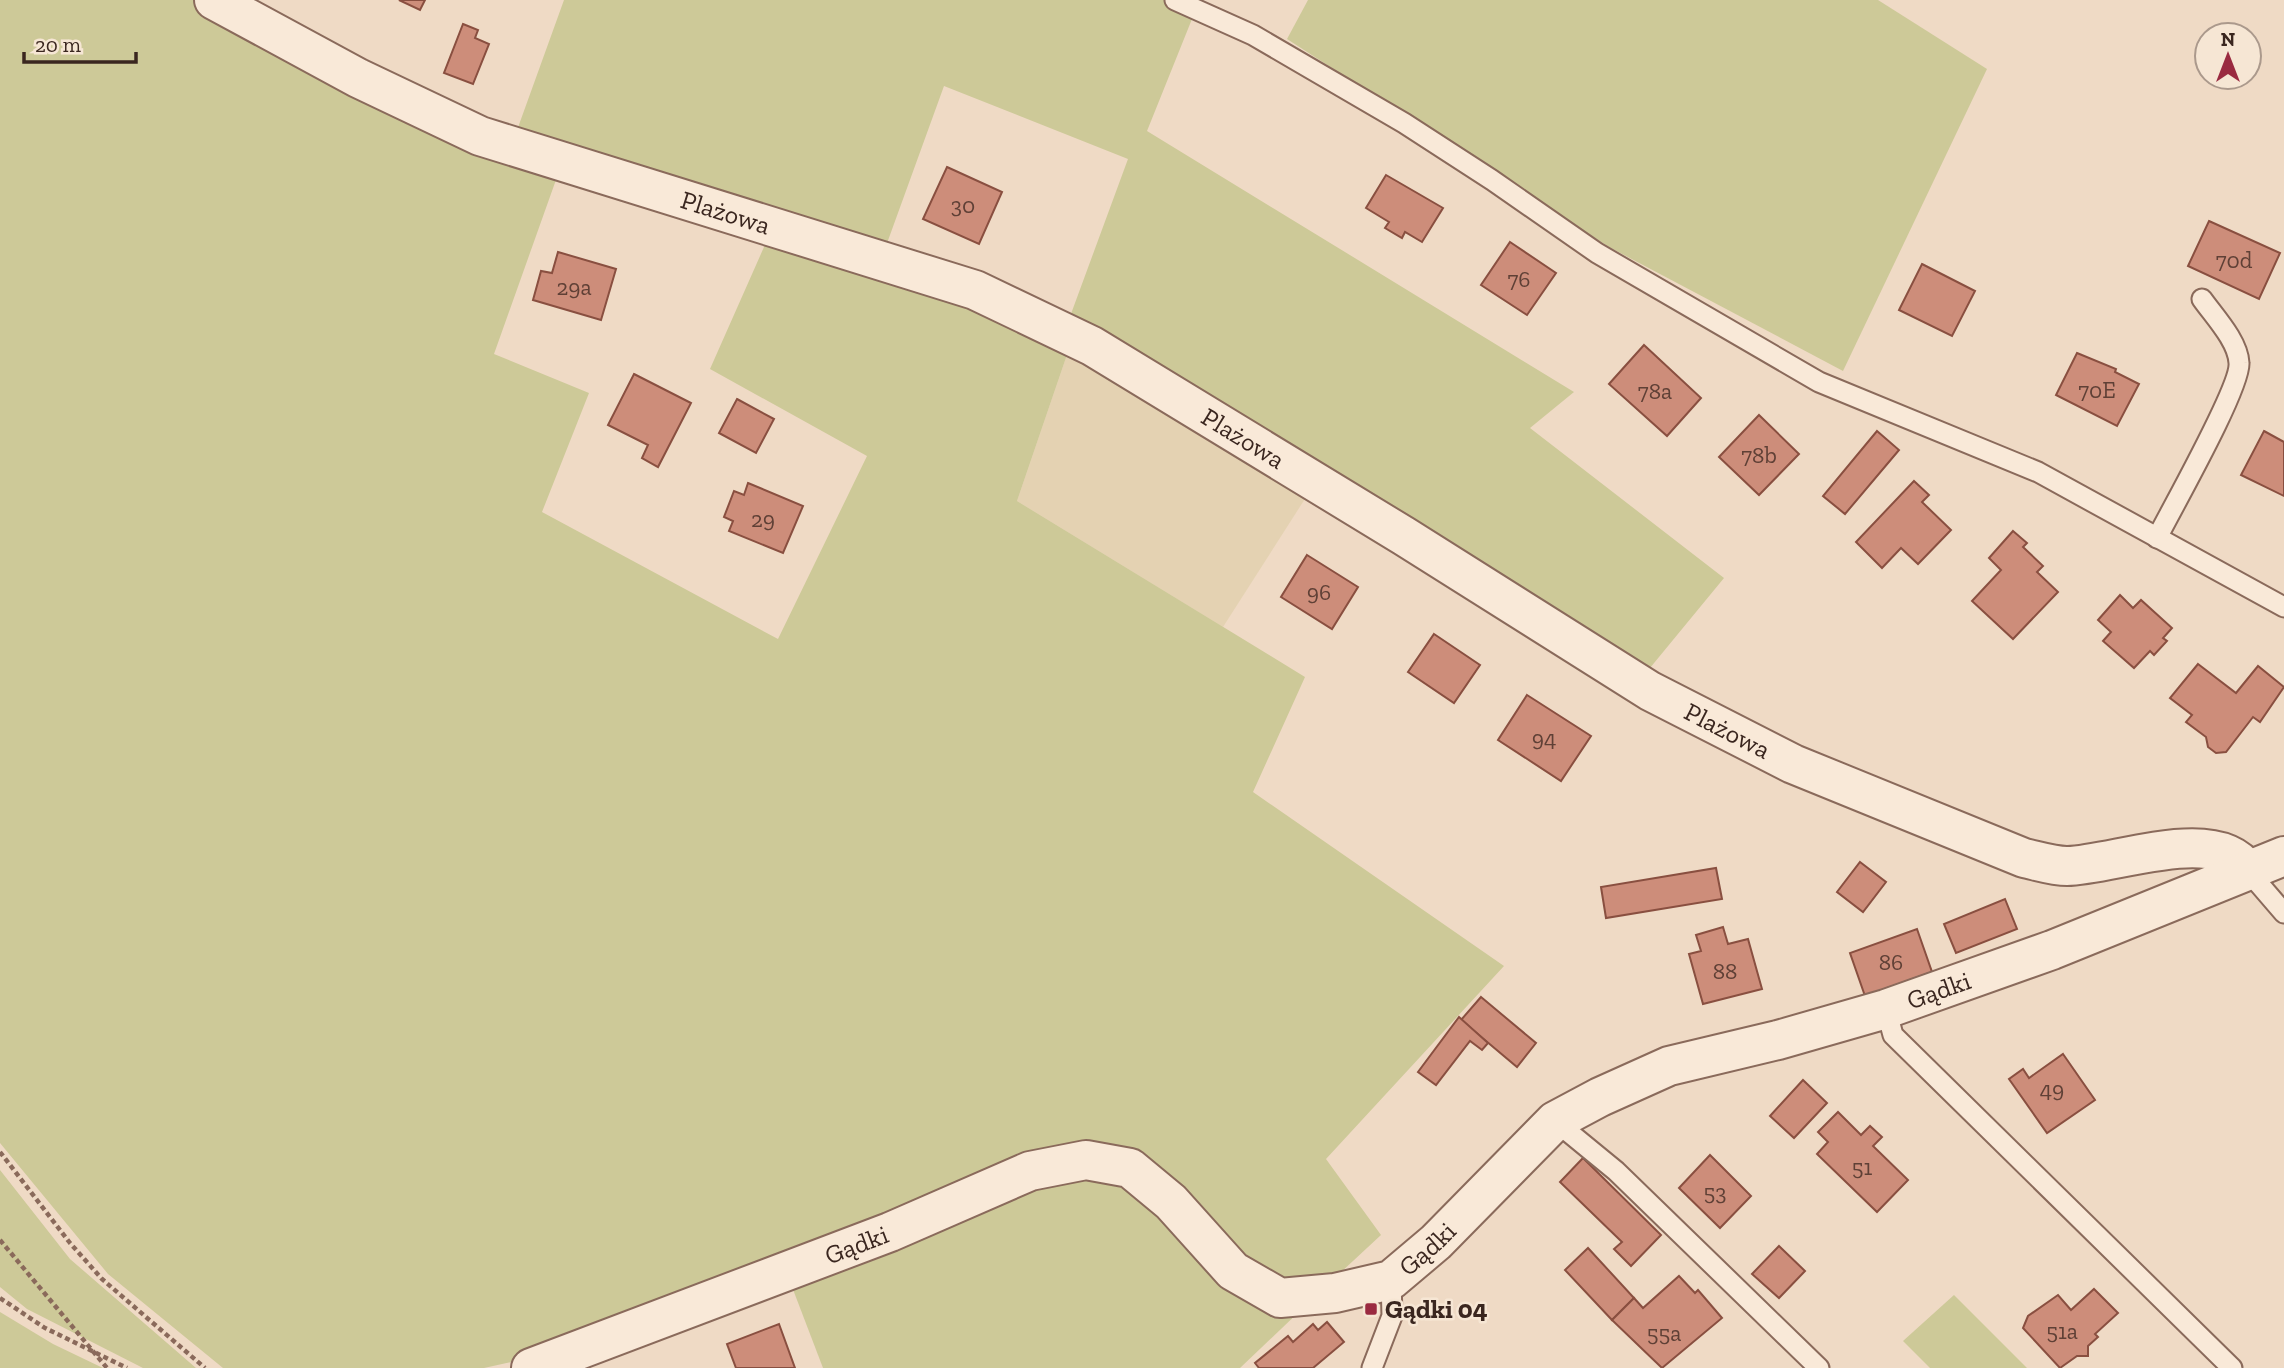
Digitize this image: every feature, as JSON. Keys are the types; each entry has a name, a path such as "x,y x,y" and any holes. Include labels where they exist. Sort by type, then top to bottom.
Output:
{"street":[{"name":"Plażowa","path":"214,0 358,78 480,136 975,290 1080,340 1404,536 1650,691 1793,764 2024,858 2064,866 2161,851 2203,849 2230,853 2241,860 2248,870"},
{"name":"Gądki","path":"531,1368 890,1231 1030,1171 1086,1160 1130,1168 1171,1202 1233,1270 1280,1298 1335,1293 1391,1280 1436,1242 1555,1121 1669,1066 1778,1040 1886,1009 2052,950 2284,856"}],"lane":[{"path":"1175,0 1253,35 1404,123 1597,253 1819,382 2038,471 2284,607"},
{"path":"2157,538 2231,393 2239,364 2230,338 2202,299"},
{"path":"2248,870 2284,913"},
{"path":"1886,1009 1893,1035 2232,1368"},
{"path":"1555,1121 1616,1171 1819,1368"},
{"path":"1372,1368 1392,1316 1391,1280"}],"path":[{"path":"0,1152 69,1243 102,1279 205,1368"},
{"path":"0,1240 107,1368"},
{"path":"0,1298 46,1328 127,1368"}],"shaded area":[{"path":"0,0 202,0 557,177 494,354 589,393 542,512 778,639 867,456 710,369 768,238 1071,343 1017,501 1305,677 1253,792 1504,966 1326,1159 1381,1235 1325,1287 1264,1282 1119,1151 859,1226 516,1361 484,1368 223,1368 108,1274 0,1143"},
{"path":"564,0 1164,0 1175,4 1192,19 1147,131 1574,392 1530,428 1724,578 1645,674 1068,322 1128,159 944,86 886,246 516,133"},
{"path":"1308,0 1878,0 1987,69 1843,371 1609,247 1287,39"},
{"path":"1071,343 1310,491 1223,627 1017,501"},
{"path":"0,1170 70,1259 196,1368 143,1368 27,1309 0,1287"},
{"path":"1060,1175 1135,1186 1303,1308 1240,1368 823,1368 789,1279"},
{"path":"1954,1295 2027,1368 1930,1368 1903,1341"},
{"path":"0,1312 53,1344 103,1368 0,1368"}],"building":[{"path":"399,0 425,0 420,10"},
{"path":"463,24 478,30 475,38 489,44 473,84 444,73"},
{"path":"947,167 1002,192 979,244 923,219"},
{"path":"1386,175 1443,208 1422,242 1405,232 1402,238 1385,228 1389,222 1366,208"},
{"path":"2209,221 2280,253 2259,299 2188,266"},
{"path":"1510,242 1556,273 1527,315 1481,285"},
{"path":"558,252 616,269 601,320 533,300 541,271 552,273"},
{"path":"1922,264 1975,291 1952,336 1899,310"},
{"path":"1644,345 1701,398 1667,436 1609,384"},
{"path":"2077,353 2116,369 2115,372 2139,384 2117,426 2056,395"},
{"path":"634,374 691,403 658,467 642,458 648,445 608,425"},
{"path":"737,399 774,419 756,453 719,433"},
{"path":"1759,415 1799,454 1759,495 1719,457"},
{"path":"1877,431 1899,450 1845,514 1823,496"},
{"path":"2264,431 2284,442 2284,496 2241,475"},
{"path":"1914,481 1929,495 1922,502 1951,530 1918,564 1901,548 1882,568 1856,542"},
{"path":"748,483 803,506 783,553 729,531 733,521 724,517 734,491 744,495"},
{"path":"2013,531 2027,543 2023,547 2043,566 2037,572 2058,592 2013,639 1972,601 2001,570 1989,558"},
{"path":"1307,555 1358,587 1332,629 1281,597"},
{"path":"2120,595 2133,608 2141,600 2172,628 2163,638 2167,641 2154,655 2150,651 2134,668 2103,641 2111,632 2098,620"},
{"path":"1434,634 1480,665 1454,703 1408,672"},
{"path":"2198,664 2236,693 2258,666 2284,687 2260,722 2253,717 2226,752 2216,753 2208,747 2206,737 2186,722 2192,715 2170,698"},
{"path":"1527,695 1591,736 1561,781 1498,740"},
{"path":"1860,862 1886,882 1863,912 1837,892"},
{"path":"1716,868 1722,899 1606,918 1601,887"},
{"path":"2005,899 2017,929 1956,953 1944,924"},
{"path":"1723,927 1728,944 1748,939 1762,989 1703,1004 1689,954 1701,951 1696,935"},
{"path":"1917,929 1932,972 1865,996 1850,953"},
{"path":"1481,997 1536,1043 1517,1067 1461,1020"},
{"path":"1459,1017 1488,1043 1482,1050 1470,1041 1436,1085 1418,1072"},
{"path":"2063,1054 2095,1100 2047,1133 2009,1079 2023,1069 2029,1078"},
{"path":"1803,1080 1827,1103 1794,1138 1770,1116"},
{"path":"1838,1112 1861,1135 1870,1126 1882,1137 1873,1146 1908,1180 1877,1212 1817,1154 1828,1142 1818,1132"},
{"path":"1710,1155 1751,1196 1720,1228 1679,1188"},
{"path":"1583,1158 1661,1235 1631,1266 1614,1249 1622,1242 1560,1182"},
{"path":"1779,1246 1805,1271 1779,1298 1752,1274"},
{"path":"1588,1248 1634,1298 1612,1320 1565,1270"},
{"path":"1679,1276 1695,1293 1698,1290 1722,1318 1662,1368 1612,1320 1634,1298 1643,1308"},
{"path":"2094,1289 2118,1313 2095,1334 2098,1337 2088,1346 2088,1356 2077,1356 2060,1368 2023,1328 2028,1316 2058,1295 2071,1310"},
{"path":"1327,1322 1344,1342 1313,1368 1259,1368 1255,1363 1288,1336 1293,1342 1313,1324 1318,1330"},
{"path":"779,1324 795,1368 736,1368 727,1344"}],"place":[{"name":"Gądki 04","path":"1371,1309"}]}
